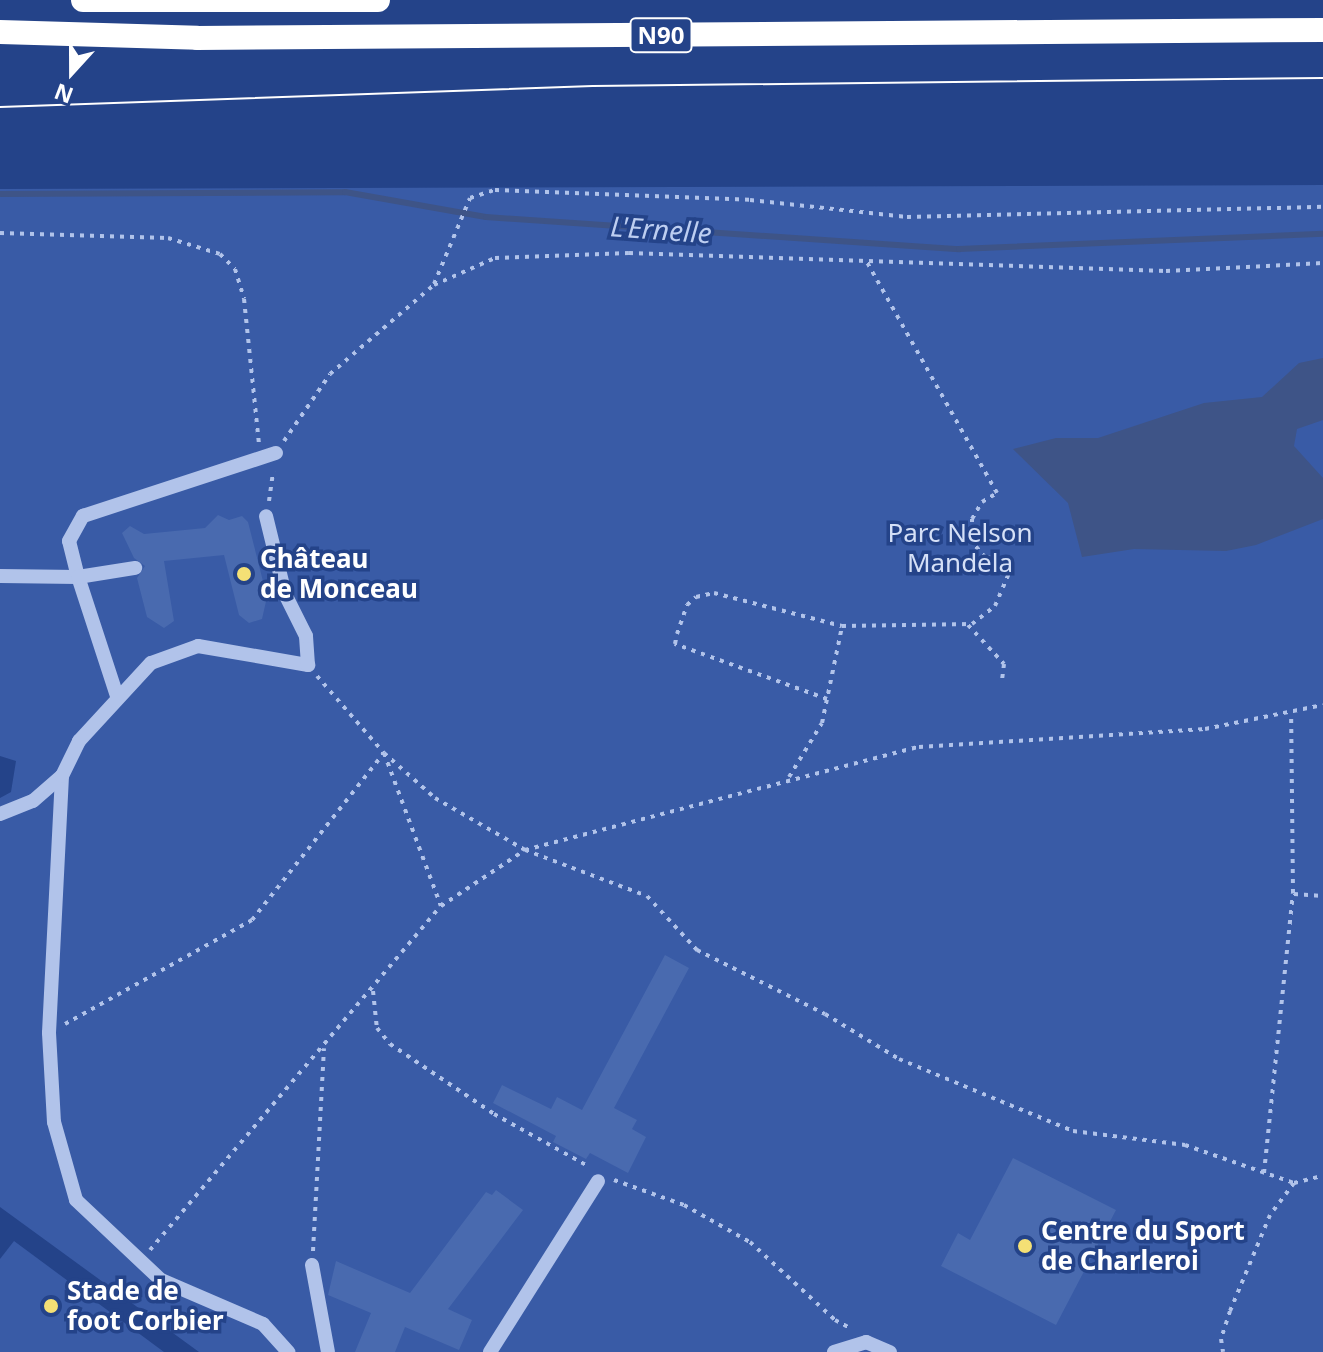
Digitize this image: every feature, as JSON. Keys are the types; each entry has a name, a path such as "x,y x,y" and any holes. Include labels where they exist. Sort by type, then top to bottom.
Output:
{"highway":[{"path":"83,0 378,0"},
{"name":"N90","path":"0,32 213,38 1323,30"}],"lane":[{"path":"117,696 69,541 83,516 276,453"},
{"path":"266,516 285,594 306,636 308,665 198,646 151,663 117,696 79,741 62,776 49,1033 54,1122 76,1200 161,1280 263,1324 288,1352"},
{"path":"0,576 78,577 135,568"},
{"path":"0,814 33,801 62,776"},
{"path":"490,1352 598,1175"},
{"path":"312,1265 328,1352"},
{"path":"834,1352 866,1342 890,1352"}],"path":[{"path":"434,285 470,198 495,190 718,199 907,217 1323,207"},
{"path":"0,233 168,238 227,260 244,299 260,458"},
{"path":"266,516 276,453 330,374 434,285 495,258 629,253 1166,271 1323,263"},
{"path":"827,699 675,644 687,605 696,597 714,593 842,626 967,624 995,606 1010,570 1010,561 985,557 972,542 972,519 982,502 997,493 867,262"},
{"path":"967,624 1004,664 1002,681"},
{"path":"789,777 822,723 842,626"},
{"path":"308,665 384,753 435,798 525,850 647,896 697,950 825,1014 899,1059 1073,1131 1185,1145 1294,1183 1323,1176"},
{"path":"141,1261 441,906 525,850 789,777 963,742 1205,729 1291,714 1323,705"},
{"path":"1264,1173 1293,893 1291,714"},
{"path":"384,753 441,906"},
{"path":"49,1033 252,920 384,753"},
{"path":"1293,893 1323,896"},
{"path":"372,989 377,1028 390,1044 494,1114 598,1175 684,1205 750,1242 835,1320 862,1334"},
{"path":"312,1265 324,1047"},
{"path":"1223,1352 1221,1339 1230,1311 1270,1215 1294,1183"}],"green space":[{"name":"Parc Nelson Mandela","path":"1323,185 1323,1352 199,1352 0,1207 0,798 11,792 16,761 0,756 0,189"},
{"name":"Stade de foot Corbier","path":"14,1241 164,1352 0,1352 0,1259"}],"shaded area":[{"path":"1323,358 1323,420 1297,429 1294,446 1323,478 1323,519 1256,545 1226,551 1134,549 1082,557 1068,503 1013,449 1056,438 1098,438 1204,403 1262,397 1299,363"}],"building":[{"name":"Château de Monceau","path":"218,515 229,520 242,516 248,522 267,597 262,619 249,623 239,615 224,555 164,561 174,621 164,628 147,617 137,578 145,566 134,558 122,533 130,526 144,534 205,528"},
{"path":"665,955 689,968 614,1108 637,1120 632,1129 646,1137 628,1173 590,1153 586,1159 553,1142 556,1136 493,1103 502,1085 551,1109 557,1097 582,1110"},
{"name":"Centre du Sport de Charleroi","path":"1013,1158 1116,1210 1056,1325 941,1266 958,1233 970,1240"},
{"path":"496,1190 523,1210 448,1309 472,1320 459,1350 405,1327 395,1352 355,1352 371,1313 328,1295 336,1261 410,1293 486,1192 492,1195"}],"waterway":[{"name":"L'Ernelle","path":"0,194 345,192 486,217 959,249 1323,234"}],"tram line":[{"path":"0,107 593,86 1323,78"}],"place":[{"name":"Château de Monceau","path":"244,574"},
{"name":"Centre du Sport de Charleroi","path":"1025,1246"},
{"name":"Stade de foot Corbier","path":"51,1306"}]}
